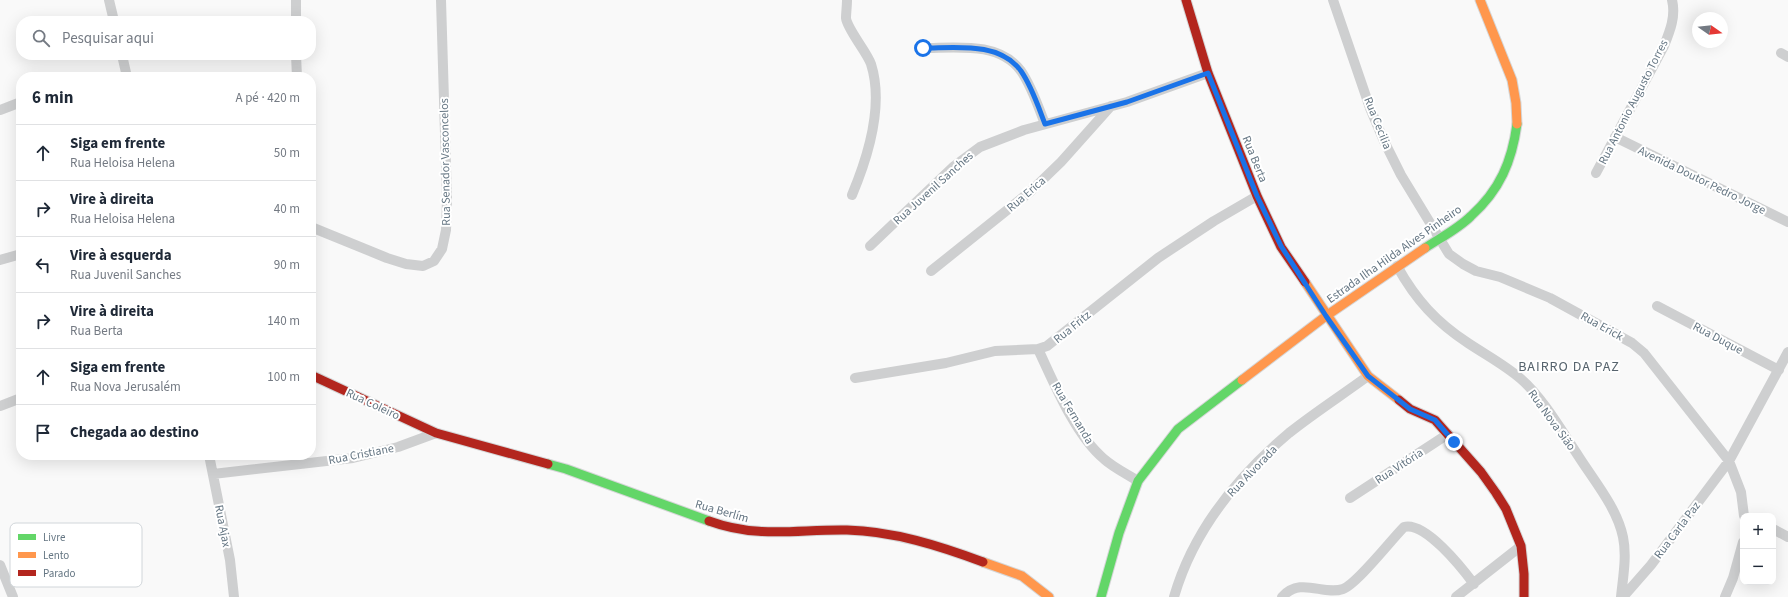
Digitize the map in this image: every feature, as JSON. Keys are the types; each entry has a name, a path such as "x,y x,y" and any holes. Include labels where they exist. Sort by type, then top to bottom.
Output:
{"street":[{"path":"109,0 113,16"},
{"path":"296,0 296,16"},
{"name":"Rua Senador Vasconcelos","path":"316,229 387,258 416,266 429,265 434,261 442,248 446,230 447,200 441,0"},
{"path":"847,0 846,20 871,64 875,90 873,133 863,168 852,195"},
{"name":"Rua Berta","path":"1186,0 1208,73 1257,196 1281,246 1326,316 1368,376 1410,409 1435,420 1481,472 1496,493 1506,509 1521,546 1524,574 1524,597"},
{"name":"Rua Cecilia","path":"1333,0 1370,108 1384,141 1401,175 1439,239"},
{"name":"Estrada Ilha Hilda Alves Pinheiro","path":"1100,597 1119,533 1138,481 1178,429 1326,316 1397,266 1471,217 1495,190 1505,172 1514,147 1517,124 1516,103 1512,80 1480,0"},
{"name":"Rua Antonio Augusto Torres","path":"1596,173 1664,46 1672,25 1672,4"},
{"path":"923,48 979,48 988,50 1008,59 1020,71 1026,80 1045,124"},
{"path":"123,60 126,72"},
{"path":"296,60 296,72"},
{"name":"Rua Juvenil Sanches","path":"870,246 953,166 972,152 1004,137 1111,106 1208,73"},
{"path":"0,110 16,104"},
{"name":"Rua Erica","path":"931,271 1031,190 1061,162 1111,106"},
{"name":"Avenida Doutor Pedro Jorge","path":"1615,138 1788,222"},
{"name":"Rua Fritz","path":"855,378 946,363 994,351 1038,349 1047,346 1054,342 1158,258 1214,221 1257,196"},
{"name":"Rua Erick","path":"1439,239 1449,254 1463,264 1476,271 1500,277 1550,298 1632,343 1644,353 1729,461 1741,492 1744,513"},
{"path":"0,260 16,255"},
{"name":"Rua Nova Sião","path":"1397,266 1410,289 1425,308 1444,326 1468,344 1502,364 1522,380 1560,430 1603,495 1616,517 1621,530 1625,559 1622,597"},
{"name":"Rua Duque","path":"1657,306 1779,370"},
{"name":"Rua Fernanda","path":"1038,349 1060,394 1088,442 1104,459 1138,481"},
{"name":"Rua Carla Paz","path":"1622,597 1651,565 1729,461 1788,352"},
{"name":"Rua Alvorada","path":"1174,597 1179,580 1192,549 1229,492 1289,433 1368,376"},
{"name":"Rua Coleiro","path":"316,377 436,433"},
{"path":"0,406 16,400"},
{"name":"Rua Cristiane","path":"213,474 354,458 398,448 436,433"},
{"name":"Rua Berlím","path":"436,433 566,470 726,527 748,532 770,533 848,530 888,534 913,540 953,551 1022,576 1049,597"},
{"name":"Rua Vitória","path":"1350,498 1448,434"},
{"name":"Rua Ajax","path":"210,460 230,560 234,597"},
{"path":"1285,594 1304,587 1335,590 1344,589 1360,575 1404,527 1408,526 1428,535 1459,564 1474,584"},
{"path":"1776,531 1788,537"},
{"path":"1456,597 1521,546"},
{"path":"1725,597 1736,572 1741,549"},
{"path":"1,572 13,597"}],"traffic: fast":[{"path":"1425,248 1466,221 1490,196 1508,163 1517,124"},
{"path":"1101,597 1119,533 1138,481 1178,429 1242,380"},
{"path":"548,464 566,469 709,521"}],"traffic: slow":[{"path":"1480,0 1512,80 1516,103 1517,124"},
{"path":"1242,380 1326,316 1425,248"},
{"path":"1305,282 1368,376 1399,400"},
{"path":"983,562 1022,576 1049,597"}],"traffic: jam":[{"path":"1186,0 1208,73 1257,196 1281,247 1305,282"},
{"path":"316,377 436,433 548,464"},
{"path":"1399,400 1410,409 1435,420 1481,472 1496,493 1506,509 1521,546 1524,574 1524,597"},
{"path":"709,521 727,527 744,530 778,532 847,530 882,533 916,540 983,562"}],"district":[{"name":"BAIRRO DA PAZ","path":"1569,366"}],"route":[{"path":"923,48 979,48 988,50 1008,59 1020,71 1030,87 1045,124 1127,102 1208,73 1257,196 1281,246 1326,316 1368,376 1394,398 1410,409 1435,420 1454,442"}]}
